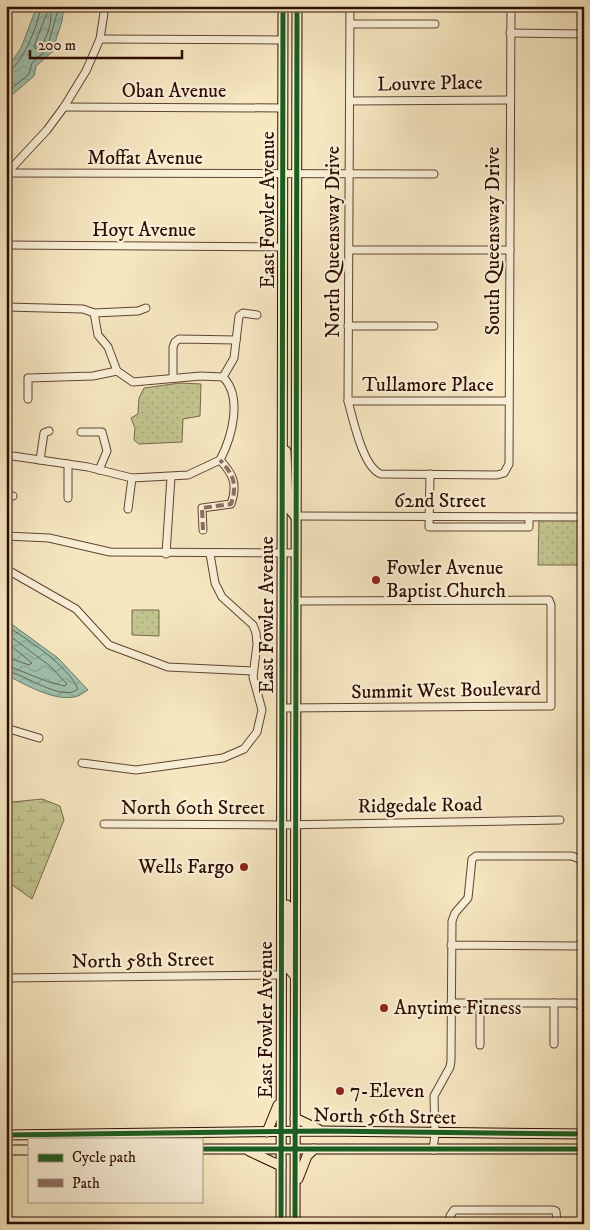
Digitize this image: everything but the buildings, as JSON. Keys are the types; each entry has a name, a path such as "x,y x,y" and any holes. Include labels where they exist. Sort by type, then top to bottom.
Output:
{"main road":[{"name":"East Fowler Avenue","path":"281,1224 283,6"},
{"name":"East Fowler Avenue","path":"296,1224 295,516 297,6"},
{"path":"281,406 288,465 288,507 295,516"},
{"path":"282,897 286,901 289,969 295,976"},
{"path":"267,1132 280,1095"},
{"path":"295,1118 323,1131"},
{"name":"North 56th Street","path":"6,1134 323,1131 435,1134 584,1134"},
{"name":"North 56th Street","path":"202,1149 584,1149"},
{"path":"244,1149 281,1166"},
{"path":"296,1186 307,1156 314,1149"},
{"path":"6,1150 28,1150"}],"street":[{"path":"6,173 47,130 86,71 100,39 105,6"},
{"name":"North Queensway Drive","path":"350,6 348,401 369,465 375,472 430,474"},
{"name":"South Queensway Drive","path":"430,474 504,473 509,464 511,6"},
{"path":"350,24 435,24"},
{"path":"510,34 584,34"},
{"path":"100,39 283,40"},
{"name":"Louvre Place","path":"350,102 510,100"},
{"name":"Oban Avenue","path":"64,107 283,108"},
{"name":"Moffat Avenue","path":"6,173 434,174"},
{"name":"Hoyt Avenue","path":"6,245 282,247"},
{"path":"349,250 510,250"},
{"path":"6,307 83,310 94,313 138,311 146,308"},
{"path":"6,455 68,464 132,478 188,475 220,460 232,425 234,401 232,388 223,377 201,376 134,382 117,371 108,347 98,335 94,313"},
{"path":"223,377 234,358 239,316 243,314 257,315"},
{"path":"348,326 434,326"},
{"path":"173,378 172,347 175,342 179,340 236,340"},
{"path":"28,399 28,378 93,376 117,371"},
{"name":"Tullamore Place","path":"348,401 508,401"},
{"path":"40,460 44,433 49,431"},
{"path":"81,432 102,432 107,451 100,470"},
{"path":"203,530 202,508 231,504 234,494 234,479 220,460"},
{"path":"68,464 68,498"},
{"path":"430,474 430,527 529,527 529,517 584,517"},
{"path":"166,554 171,477"},
{"path":"128,509 132,478"},
{"name":"62nd Street","path":"295,516 430,518"},
{"path":"6,536 49,538 110,552 166,554 296,553"},
{"path":"82,763 142,770 223,758 239,752 253,739 261,722 261,703 254,682 253,670 257,644 256,633 253,625 222,597 214,583 210,554"},
{"path":"6,569 76,608 109,645 168,667 253,670"},
{"name":"Summit West Boulevard","path":"282,708 551,706 552,605 549,600 295,601"},
{"path":"6,728 39,738"},
{"name":"Ridgedale Road","path":"281,825 560,820"},
{"name":"North 60th Street","path":"104,824 281,825"},
{"path":"433,1150 435,1134 434,1096 450,1067 451,1061 451,945 452,921 455,913 468,898 470,862 476,856 578,857 582,860 584,864 584,912 581,944 577,946 451,945"},
{"name":"North 58th Street","path":"6,978 281,975"},
{"path":"451,1003 576,1003 584,1008"},
{"path":"480,1003 480,1044"},
{"path":"554,1003 554,1044"},
{"path":"584,1050 584,1089"},
{"path":"450,1224 450,1216 454,1210 554,1210 556,1211 557,1224"}],"green space":[{"path":"180,383 201,384 200,416 183,419 182,442 139,444 134,440 135,428 131,418 138,414 139,398 144,388"},
{"path":"539,520 584,520 584,565 538,565"},
{"path":"132,610 159,610 159,636 132,635"},
{"path":"42,799 60,806 64,820 32,899 11,884 7,877 12,861 6,851 6,806 12,802"}],"water":[{"path":"37,6 64,6 62,21 52,52 36,66 34,76 6,100 6,70 21,48"},
{"path":"6,620 58,658 88,690 76,697 57,697 39,691 6,675"}],"marked path":[{"path":"203,530 202,508 231,504 233,497 233,480 220,460"}],"cycle path":[{"path":"281,1224 283,6"},
{"path":"295,1224 297,6"},
{"path":"6,1135 323,1131 584,1134"},
{"path":"202,1149 584,1149"}],"place":[{"name":"Fowler Avenue Baptist Church","path":"376,580"},
{"name":"Wells Fargo","path":"244,867"},
{"name":"Anytime Fitness","path":"384,1008"},
{"name":"7-Eleven","path":"340,1091"}]}
